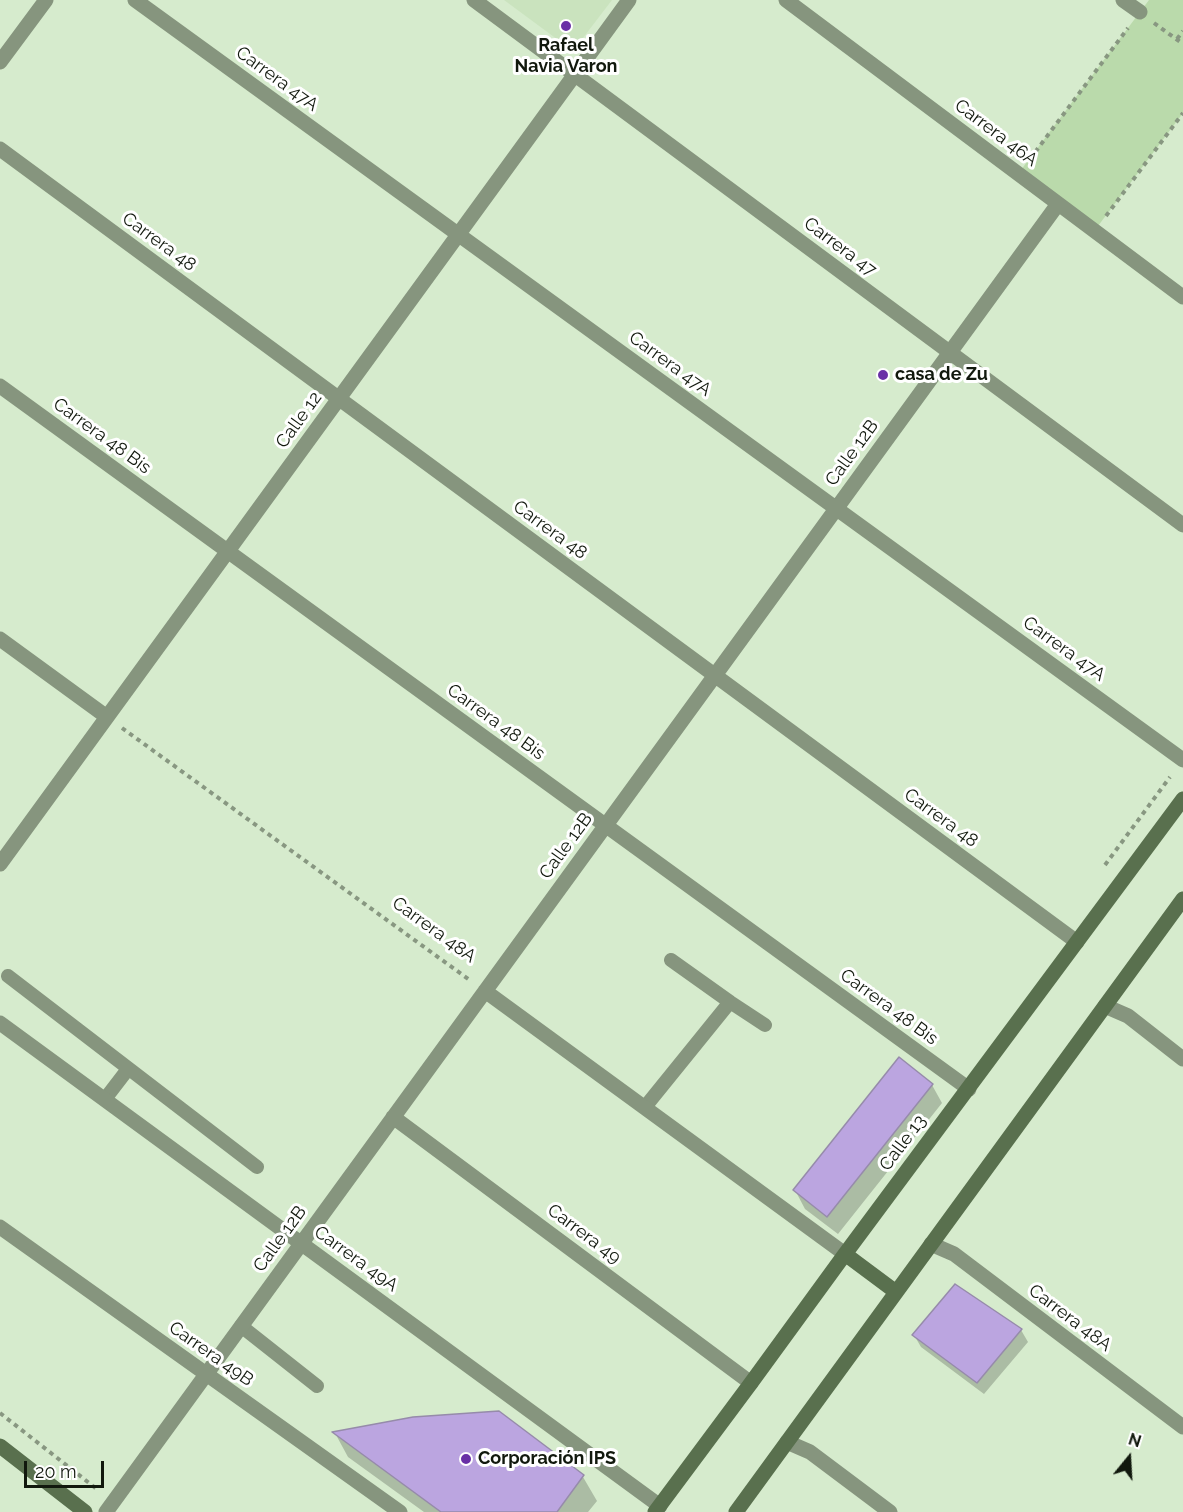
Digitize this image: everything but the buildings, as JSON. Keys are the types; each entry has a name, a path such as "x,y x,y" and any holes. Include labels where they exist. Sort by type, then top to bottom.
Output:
{"main road":[{"name":"Calle 13","path":"658,1509 1183,799"},
{"path":"736,1512 1183,899"},
{"path":"845,1254 896,1292"},
{"path":"0,1446 85,1512"}],"street":[{"path":"0,62 46,0"},
{"name":"Carrera 47A","path":"135,0 1183,760"},
{"name":"Carrera 47","path":"474,0 1183,525"},
{"name":"Calle 12","path":"0,864 629,0"},
{"name":"Carrera 46A","path":"786,0 1183,297"},
{"path":"1123,0 1140,12"},
{"name":"Carrera 48","path":"0,149 1077,942"},
{"name":"Calle 12B","path":"106,1512 1058,204"},
{"name":"Carrera 48 Bis","path":"0,386 969,1089"},
{"path":"0,639 107,717"},
{"path":"485,991 845,1254"},
{"path":"1105,1006 1128,1016 1183,1059"},
{"name":"Carrera 49A","path":"0,1023 658,1509"},
{"name":"Carrera 49","path":"393,1117 751,1383"},
{"name":"Carrera 49B","path":"0,1227 400,1512"},
{"name":"Carrera 48A","path":"931,1244 954,1254 1183,1427"},
{"path":"787,1442 810,1452 890,1512"}],"lane":[{"path":"671,960 765,1025"},
{"path":"9,976 257,1167"},
{"path":"645,1107 730,1002"},
{"path":"105,1099 128,1069"},
{"path":"241,1326 317,1386"}],"path":[{"path":"1018,174 1140,12 1183,44"},
{"path":"1177,39 1183,31"},
{"path":"1095,231 1183,113"},
{"name":"Carrera 48A","path":"107,717 485,991"},
{"path":"0,1413 98,1491"}],"shaded area":[{"name":"Rafael Navia Varon","path":"504,0 612,0 573,51"},
{"path":"1149,0 1183,0 1183,113 1095,230 1018,174"}],"place":[{"name":"Rafael Navia Varon","path":"566,26"},
{"name":"casa de Zu","path":"883,375"},
{"name":"Corporación IPS","path":"466,1459"}]}
